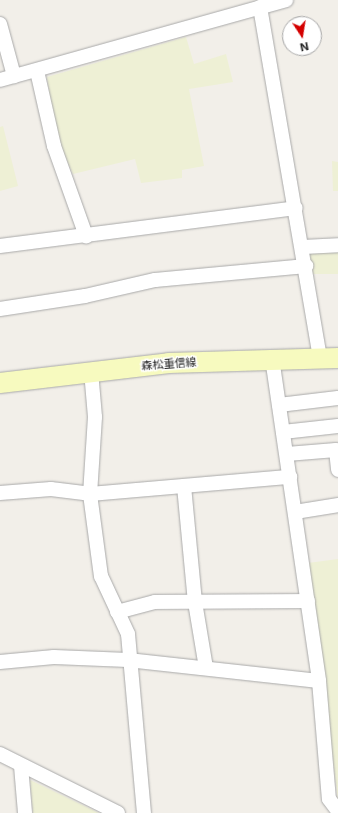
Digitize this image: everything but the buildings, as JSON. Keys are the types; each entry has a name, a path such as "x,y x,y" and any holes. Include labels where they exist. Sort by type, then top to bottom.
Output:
{"main road":[{"name":"森松重信線","path":"0,383 91,371 272,358 329,358"}],"street":[{"path":"0,80 38,71 286,0"},
{"path":"260,7 306,266 329,358"},
{"path":"0,24 14,76"},
{"path":"38,71 54,146 86,236"},
{"path":"0,246 296,208"},
{"path":"303,246 338,245"},
{"path":"0,309 85,296 155,280 306,266"},
{"path":"272,358 296,512 319,680 329,799 323,813"},
{"path":"91,371 95,417 90,494 100,576 128,634 128,660 144,813"},
{"path":"279,405 338,398"},
{"path":"284,432 338,426"},
{"path":"287,454 336,450 338,470"},
{"path":"0,493 51,489 90,494 290,477"},
{"path":"184,486 195,602 206,668"},
{"path":"296,512 338,506"},
{"path":"117,612 155,602 308,601"},
{"path":"0,662 54,657 128,660 319,680"},
{"path":"0,754 21,766 118,813"},
{"path":"21,766 25,813"},
{"path":"329,799 338,811"}],"green space":[{"path":"186,37 194,64 226,54 233,82 189,89 204,166 182,170 182,178 141,183 135,159 73,174 56,138 47,77"},
{"path":"3,126 18,186 0,191 0,127"},
{"path":"332,161 338,162 338,191 333,191"},
{"path":"308,250 338,250 338,274 308,274"},
{"path":"338,559 338,800 308,563"},
{"path":"30,780 99,813 33,813"}]}
